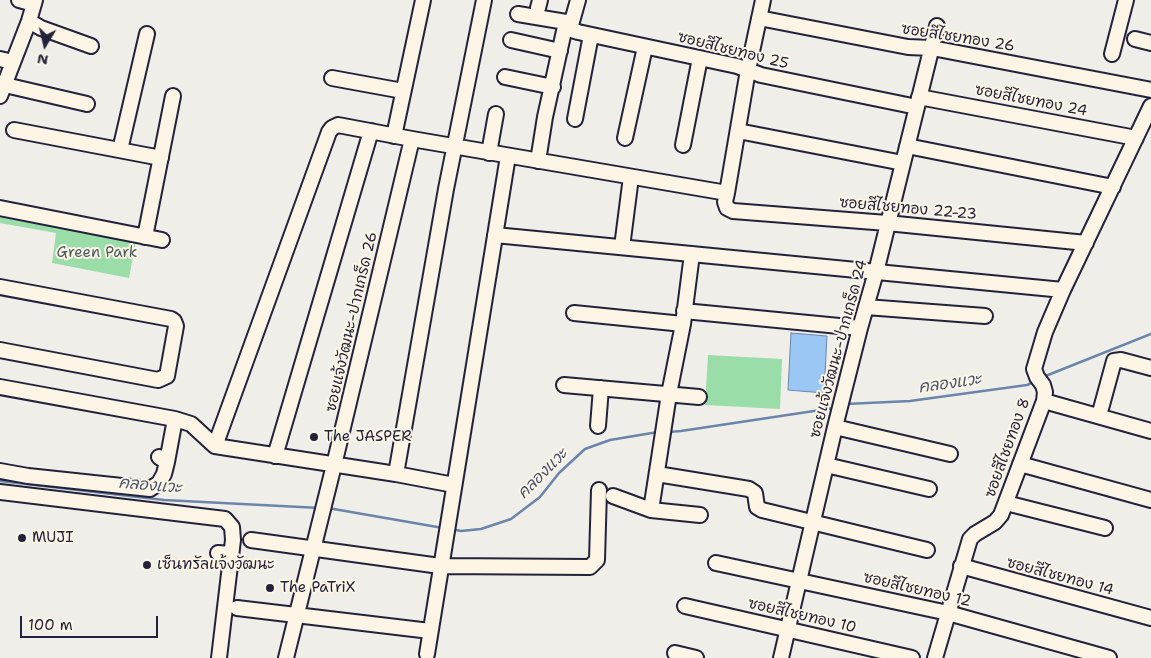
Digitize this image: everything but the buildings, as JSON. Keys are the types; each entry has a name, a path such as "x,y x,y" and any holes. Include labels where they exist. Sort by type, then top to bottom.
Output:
{"street":[{"path":"19,0 35,2 29,21 7,60 3,90 87,104"},
{"path":"394,136 423,0"},
{"path":"396,474 446,189 484,0"},
{"name":"ซอยสีไชยทอง 25","path":"578,0 571,25 572,30 700,58 761,75 918,102"},
{"path":"214,446 332,128 338,125 412,140 727,193 748,70 763,0"},
{"path":"1112,54 1126,0"},
{"path":"518,14 566,22 545,117 538,161"},
{"name":"ซอยสีไชยทอง 26","path":"759,18 908,47 932,48 1151,90"},
{"path":"29,21 41,28 90,46"},
{"name":"ซอยแจ้งวัฒนะ-ปากเกร็ด 24","path":"781,658 840,406 876,272 937,26"},
{"path":"120,150 147,34"},
{"path":"575,119 591,35"},
{"path":"1135,39 1151,43"},
{"path":"511,40 560,51"},
{"path":"624,138 645,47"},
{"path":"683,145 700,58"},
{"path":"505,77 553,87"},
{"path":"332,78 404,91"},
{"path":"145,237 173,96"},
{"name":"ซอยสีไชยทอง 24","path":"918,102 1136,138"},
{"name":"ซอยสีไชยทอง 8","path":"935,658 970,539 995,522 1001,515 1044,401 1045,392 1034,369 1045,332 1063,290 1151,106"},
{"path":"489,153 496,114"},
{"path":"14,130 161,158"},
{"path":"275,456 371,131"},
{"path":"738,131 903,163"},
{"name":"ซอยแจ้งวัฒนะ-ปากเกร็ด 26","path":"286,658 412,140"},
{"path":"907,146 1113,187"},
{"path":"427,654 508,156"},
{"path":"622,247 631,176"},
{"name":"ซอยสีไชยทอง 22-23","path":"727,193 725,202 727,208 733,211 887,223 1086,243"},
{"path":"0,208 162,240"},
{"path":"495,235 1063,290"},
{"path":"652,510 669,394 684,318 692,254"},
{"path":"0,287 171,319 176,326 167,376 158,380 0,350"},
{"path":"866,307 985,316"},
{"path":"574,313 860,328"},
{"path":"1099,416 1114,361 1121,360 1151,368"},
{"path":"564,385 699,397"},
{"path":"0,387 175,419 191,424 214,446 454,484"},
{"path":"598,426 602,388"},
{"path":"1044,401 1151,431"},
{"path":"0,471 27,482 125,493 150,489 159,483 164,474 163,460 175,419"},
{"path":"835,427 950,454"},
{"path":"1020,464 1151,500"},
{"path":"826,465 930,489"},
{"path":"657,474 749,489 755,493 757,507 762,510 927,550"},
{"path":"0,492 27,482 125,493 168,520"},
{"path":"251,540 440,566 590,567 597,560 600,490"},
{"path":"613,496 652,510 700,515"},
{"path":"1006,502 1105,528"},
{"path":"152,510 225,519 232,527 222,574 219,658"},
{"name":"ซอยสีไชยทอง 12","path":"716,563 948,613 1108,658"},
{"name":"ซอยสีไชยทอง 14","path":"961,566 1151,618"},
{"name":"ซอยสีไชยทอง 10","path":"685,606 912,658"},
{"path":"237,608 430,632"},
{"path":"675,653 696,658"}],"green space":[{"name":"Green Park","path":"0,217 136,241 129,278 52,263 56,233 0,223"},
{"path":"708,355 782,359 780,409 705,405"}],"water":[{"path":"791,333 827,336 824,393 788,390"}],"waterway":[{"name":"คลองแวะ","path":"1043,377 1151,334"},
{"name":"คลองแวะ","path":"846,404 910,401 1027,385 1034,382"},
{"name":"คลองแวะ","path":"669,432 834,408"},
{"name":"คลองแวะ","path":"451,529 461,531 481,529 511,519 540,497 559,473 585,449 610,440 658,432"},
{"name":"คลองแวะ","path":"0,481 164,500 320,508"},
{"name":"คลองแวะ","path":"328,508 443,528"}],"place":[{"name":"The JASPER","path":"314,437"},
{"name":"MUJI","path":"22,538"},
{"name":"เซ็นทรัลแจ้งวัฒนะ","path":"147,565"},
{"name":"The PaTriX","path":"270,588"}]}
